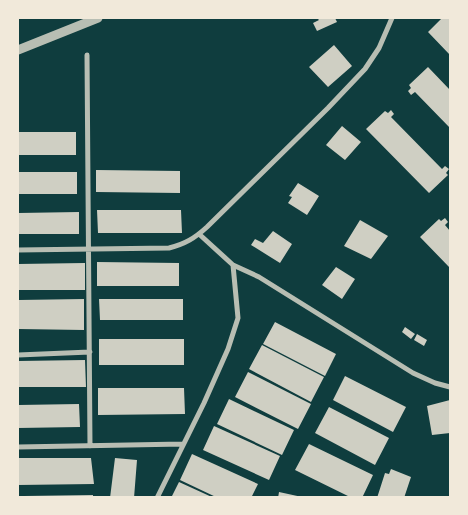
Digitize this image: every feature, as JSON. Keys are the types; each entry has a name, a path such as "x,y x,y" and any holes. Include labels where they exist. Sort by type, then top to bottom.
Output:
{"street":[{"path":"18,50 98,18"},
{"path":"18,250 169,248 182,245 199,234 328,108 365,69 379,48 392,18"},
{"path":"87,55 90,446"},
{"path":"199,234 233,265 266,281 413,372 435,383 450,387"},
{"path":"157,498 204,403 228,349 238,318 233,265"},
{"path":"18,355 90,352"},
{"path":"18,447 183,444"}],"building":[{"path":"317,18 335,18 337,22 317,31 313,23 319,20"},
{"path":"442,18 450,18 450,55 428,32"},
{"path":"334,45 352,66 328,87 309,67"},
{"path":"428,67 450,90 450,128 415,92 411,95 408,91 411,88 409,85"},
{"path":"391,110 394,114 391,117 442,169 445,166 449,169 446,173 448,175 429,193 366,129 385,111 388,113"},
{"path":"342,126 361,142 345,160 326,145"},
{"path":"18,132 76,132 76,155 18,155"},
{"path":"96,170 180,171 180,193 96,192"},
{"path":"18,172 77,172 77,194 18,194"},
{"path":"298,183 319,196 307,215 288,203 292,197 289,196"},
{"path":"97,210 181,210 182,233 98,233"},
{"path":"79,212 79,234 18,234 18,213"},
{"path":"445,218 448,222 445,225 450,231 450,268 420,237 439,219 441,221"},
{"path":"360,220 388,236 371,259 344,246"},
{"path":"273,231 292,244 280,263 251,245 255,239 263,243"},
{"path":"97,262 179,263 179,286 97,286"},
{"path":"85,263 85,290 18,290 18,264"},
{"path":"336,267 355,279 342,299 322,285"},
{"path":"84,299 84,330 18,329 18,300"},
{"path":"99,299 183,299 183,320 100,320"},
{"path":"275,322 336,354 325,376 263,344"},
{"path":"405,327 415,334 411,339 402,332"},
{"path":"417,334 427,340 424,346 414,340"},
{"path":"99,339 184,339 184,365 99,365"},
{"path":"262,345 324,377 311,402 249,369"},
{"path":"85,360 86,387 18,387 18,361"},
{"path":"248,372 311,404 298,429 235,397"},
{"path":"345,376 406,407 393,432 333,400"},
{"path":"98,388 184,388 185,414 98,415"},
{"path":"229,399 294,430 282,455 217,424"},
{"path":"450,400 450,433 432,435 427,406"},
{"path":"79,404 80,427 18,428 18,405"},
{"path":"329,407 389,438 375,465 315,433"},
{"path":"214,426 280,456 269,480 203,450"},
{"path":"309,444 373,475 362,498 352,498 295,470"},
{"path":"192,454 258,484 251,498 218,498 180,480"},
{"path":"18,458 91,458 94,484 18,485"},
{"path":"115,458 137,460 134,498 110,498"},
{"path":"391,469 411,477 404,498 377,498 385,473 389,474"},
{"path":"179,482 214,498 171,498"},
{"path":"279,492 302,497 302,498 278,498"},
{"path":"93,495 93,498 24,498 24,496"}]}
